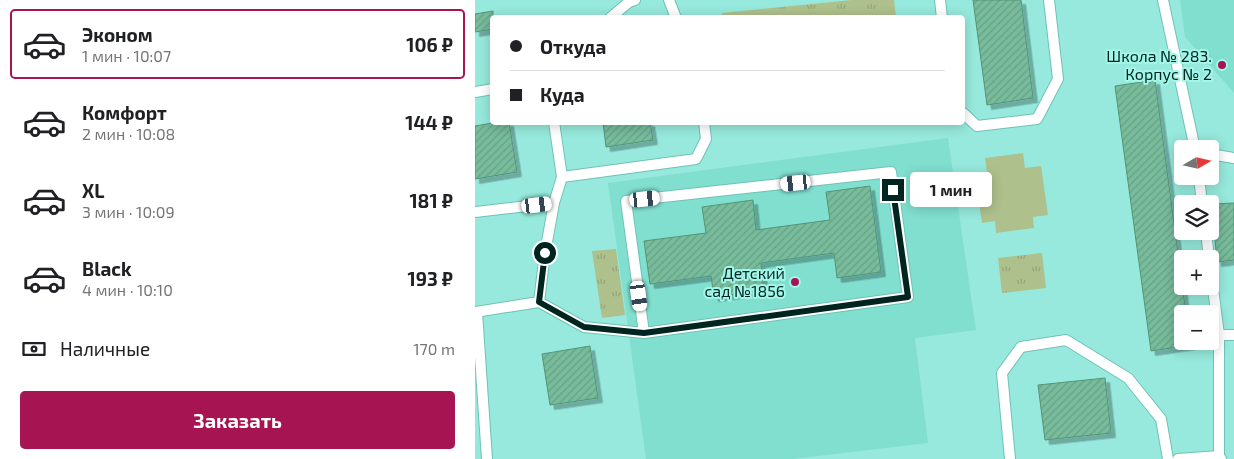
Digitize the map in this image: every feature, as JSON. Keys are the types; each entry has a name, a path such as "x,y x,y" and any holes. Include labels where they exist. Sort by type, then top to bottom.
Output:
{"lane":[{"path":"614,15 629,2 635,0"},
{"path":"669,0 675,15"},
{"path":"940,0 942,15"},
{"path":"965,115 977,126 1037,119 1058,79 1049,0"},
{"path":"1163,0 1193,140"},
{"path":"475,92 490,90"},
{"path":"539,302 554,203 562,177 554,125"},
{"path":"562,177 695,159 706,139 704,125"},
{"path":"1219,156 1234,158"},
{"path":"487,459 476,312 539,302 584,327 644,333 908,297 891,172 626,201 644,333"},
{"path":"475,212 554,203"},
{"path":"1178,459 1220,458 1219,335 1234,335"},
{"path":"1010,459 1002,373 1021,347 1066,340 1128,378 1161,419 1167,459"}],"shaded area":[{"name":"Школа № 283. Корпус № 2","path":"1180,0 1234,0 1234,93 1185,37"},
{"name":"Детский сад №1856","path":"948,138 976,330 915,338 928,443 793,459 646,459 608,183"}],"green space":[{"path":"852,0 894,0 896,15 722,15 722,13"},
{"path":"1023,153 1025,168 1041,166 1048,215 1033,217 1034,228 996,233 995,221 982,223 975,173 987,172 985,158"},
{"path":"616,249 625,315 602,318 592,251"},
{"path":"1042,253 1046,288 1002,293 998,258"}],"building":[{"path":"973,0 1021,0 1033,98 987,105"},
{"path":"493,11 493,15 490,15 490,30 475,32 475,14"},
{"path":"1155,80 1174,223 1174,240 1176,240 1178,250 1174,250 1174,295 1183,295 1185,305 1174,305 1174,348 1151,351 1115,86"},
{"path":"490,123 490,125 509,125 517,172 475,179 475,126"},
{"path":"603,125 650,125 653,140 606,147"},
{"path":"870,186 881,272 837,278 834,253 761,263 764,290 714,297 711,276 650,284 644,241 706,233 702,207 753,200 756,230 830,220 826,192"},
{"path":"1234,203 1234,260 1219,262 1219,250 1216,250 1215,240 1219,240 1219,204"},
{"path":"590,346 598,398 550,405 542,354"},
{"path":"1105,378 1111,433 1045,440 1038,385"}],"place":[{"name":"Школа № 283. Корпус № 2","path":"1222,65"},
{"name":"Детский сад №1856","path":"795,282"}],"route":[{"path":"545,253 539,302 584,327 621,332 644,333 908,297 893,190"}]}
